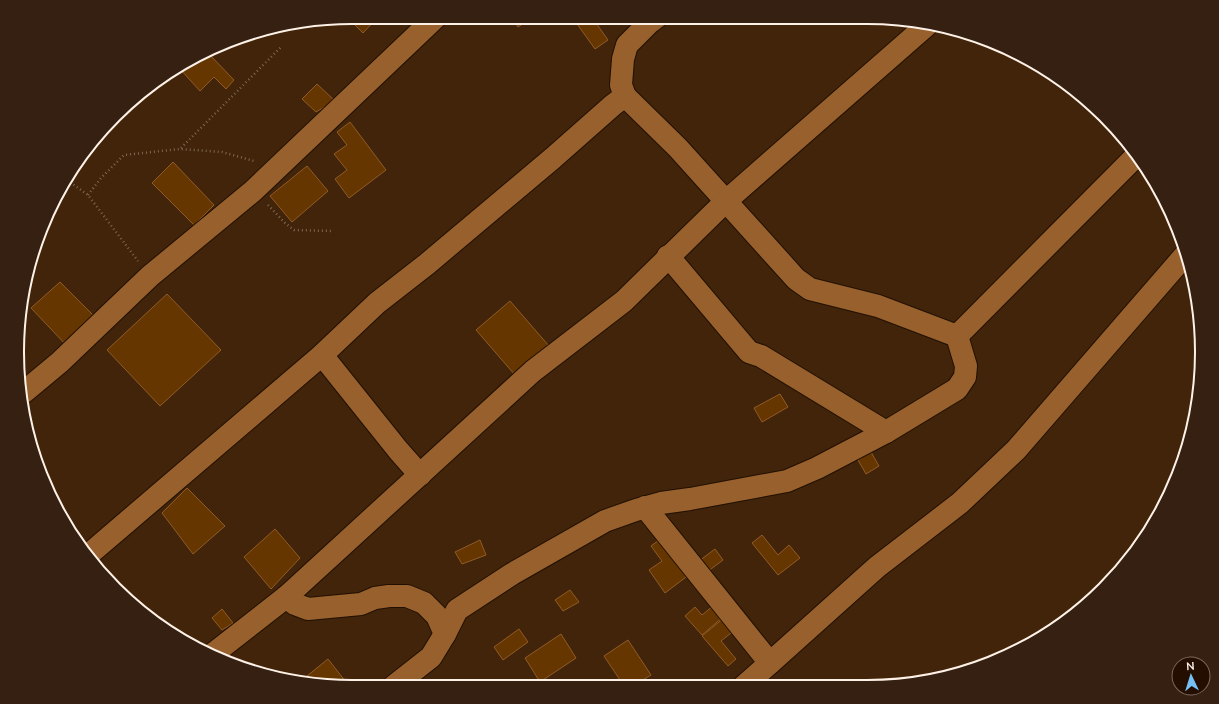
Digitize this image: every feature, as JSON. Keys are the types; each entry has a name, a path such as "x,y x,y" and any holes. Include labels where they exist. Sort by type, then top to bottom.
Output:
{"street":[{"path":"27,390 60,362 150,276 253,191 429,24"},
{"path":"648,24 627,45 623,59 621,85 625,96 678,148 796,279 810,289 878,306 957,336"},
{"path":"217,651 286,597 533,371 624,301 668,256 726,201 923,29"},
{"path":"92,552 322,355 377,303 427,264 625,96"},
{"path":"957,336 1132,160"},
{"path":"668,256 749,352 761,356 886,432"},
{"path":"751,680 877,566 960,503 1016,450 1183,264"},
{"path":"402,680 431,657 457,610 500,582 605,521 661,503 787,481 817,468 886,432 957,389 965,377 966,366 957,336"},
{"path":"322,355 398,450 420,474"},
{"path":"645,507 770,663"},
{"path":"286,597 295,604 308,609 361,604 375,598 407,596 424,603 437,616 445,634"}],"path":[{"path":"180,149 282,46"},
{"path":"88,194 101,178 124,155 180,149 222,152 278,168"},
{"path":"71,183 88,194 150,276"},
{"path":"253,191 294,230 332,231"}],"building":[{"path":"354,24 371,24 363,33"},
{"path":"577,24 597,24 608,40 595,49"},
{"path":"211,56 234,80 226,89 214,77 200,91 182,72"},
{"path":"317,84 335,101 316,112 302,99"},
{"path":"350,122 386,170 349,198 335,179 347,170 334,154 347,145 337,132"},
{"path":"173,162 214,205 194,225 152,183"},
{"path":"307,166 328,191 292,222 270,196"},
{"path":"60,282 97,319 68,347 31,308"},
{"path":"167,294 221,350 160,406 107,350"},
{"path":"510,301 549,346 515,375 476,330"},
{"path":"780,394 788,407 762,422 754,408"},
{"path":"871,452 879,466 866,474 858,460"},
{"path":"187,488 225,526 193,554 162,513"},
{"path":"275,529 300,558 271,589 244,557"},
{"path":"762,535 778,555 789,545 800,558 778,575 752,543"},
{"path":"663,537 690,574 665,593 649,570 662,561 651,546"},
{"path":"480,540 486,555 462,564 455,552"},
{"path":"715,549 723,560 707,572 699,561"},
{"path":"570,590 579,602 563,611 555,600"},
{"path":"713,606 723,617 702,635 685,616 695,607 702,615"},
{"path":"222,609 233,623 222,630 212,618"},
{"path":"725,617 736,629 721,641 736,659 728,666 702,636"},
{"path":"519,629 528,642 503,660 494,647"},
{"path":"561,634 576,658 543,680 539,680 525,658"},
{"path":"628,640 651,675 643,680 620,680 604,656"},
{"path":"328,659 344,680 331,679 306,677"}]}
